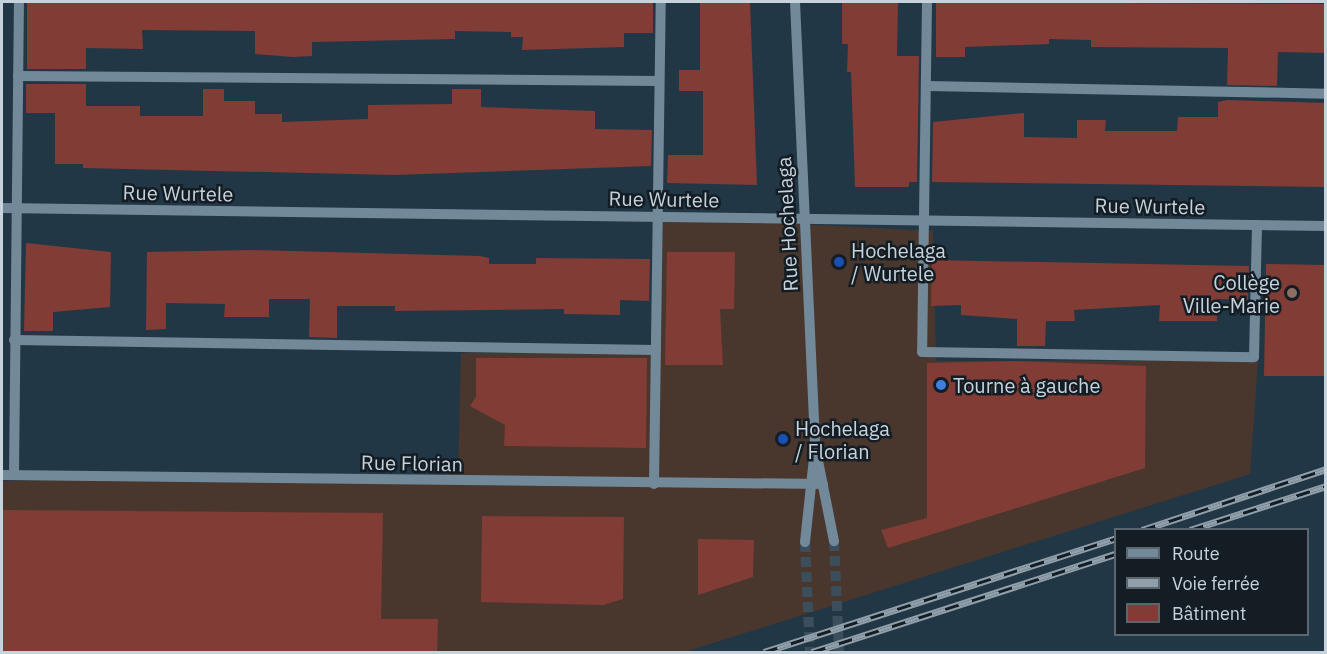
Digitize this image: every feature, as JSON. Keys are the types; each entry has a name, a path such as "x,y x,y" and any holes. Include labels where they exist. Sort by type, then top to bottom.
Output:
{"street":[{"path":"14,475 19,2"},
{"path":"654,484 661,2"},
{"name":"Rue Hochelaga","path":"795,2 817,484 834,540"},
{"path":"927,2 922,352 1254,357 1257,225"},
{"path":"18,76 659,81"},
{"path":"927,86 1326,94"},
{"name":"Rue Wurtele","path":"2,208 1326,226"},
{"path":"14,340 656,351"},
{"name":"Rue Florian","path":"2,475 817,484"},
{"name":"Rue Hochelaga","path":"805,542 817,484"}],"shaded area":[{"path":"658,217 933,231 936,361 1258,361 1250,474 685,652 2,652 2,481 458,474 461,353 656,350"}],"building":[{"path":"27,2 653,2 653,33 624,33 624,47 522,50 523,37 511,37 511,32 455,31 455,39 312,42 312,56 293,57 255,54 255,31 142,30 143,49 86,48 86,69 27,69"},
{"path":"700,2 750,2 757,185 667,183 668,155 703,155 703,91 679,91 679,70 700,70"},
{"path":"842,2 898,2 897,56 919,56 917,182 909,182 909,187 855,187 851,72 847,72 848,44 842,44"},
{"path":"936,2 1326,4 1326,53 1278,52 1277,86 1227,85 1228,48 1091,47 1091,40 1049,39 1049,44 965,47 965,57 936,57"},
{"path":"26,84 86,84 86,106 140,106 140,116 203,116 203,89 224,89 224,101 255,101 255,114 282,114 282,122 368,119 368,105 452,104 452,89 481,89 481,107 595,111 595,129 652,130 651,166 395,175 83,168 83,164 55,164 55,113 26,113"},
{"path":"1227,100 1326,103 1326,187 932,182 933,122 1024,113 1024,137 1077,138 1077,120 1106,120 1105,131 1177,131 1178,117 1218,117 1218,102"},
{"path":"26,243 111,252 110,307 53,312 53,331 24,331"},
{"path":"251,250 480,256 489,258 489,264 536,264 536,258 650,259 649,301 620,300 620,315 564,314 564,309 395,311 395,306 337,306 337,338 309,337 310,299 269,299 269,317 224,317 225,304 166,303 166,329 146,330 147,252"},
{"path":"667,252 735,252 734,309 720,309 723,365 665,365"},
{"path":"932,260 1249,266 1248,300 1217,299 1217,321 1159,321 1160,305 1074,310 1075,321 1046,321 1045,346 1017,346 1017,319 961,315 961,305 931,306"},
{"path":"1266,264 1326,265 1326,376 1264,376"},
{"path":"476,358 647,358 646,448 504,446 505,425 470,406 476,397"},
{"path":"1016,361 1146,366 1145,468 888,548 881,530 927,518 927,363"},
{"path":"2,510 383,513 381,619 438,619 437,652 2,652"},
{"path":"482,516 624,517 623,599 603,605 481,602"},
{"path":"698,539 754,540 753,577 698,595"}],"tunnel":[{"path":"834,541 839,652"},
{"path":"805,542 810,652"}],"railway":[{"path":"1148,528 1326,469"},
{"path":"1196,528 1326,486"},
{"path":"764,652 1114,539"},
{"path":"812,652 1114,555"}],"place":[{"name":"Hochelaga / Wurtele","path":"839,262"},
{"name":"Collège Ville-Marie","path":"1292,293"},
{"name":"Tourne à gauche","path":"941,385"},
{"name":"Hochelaga / Florian","path":"783,439"}]}
